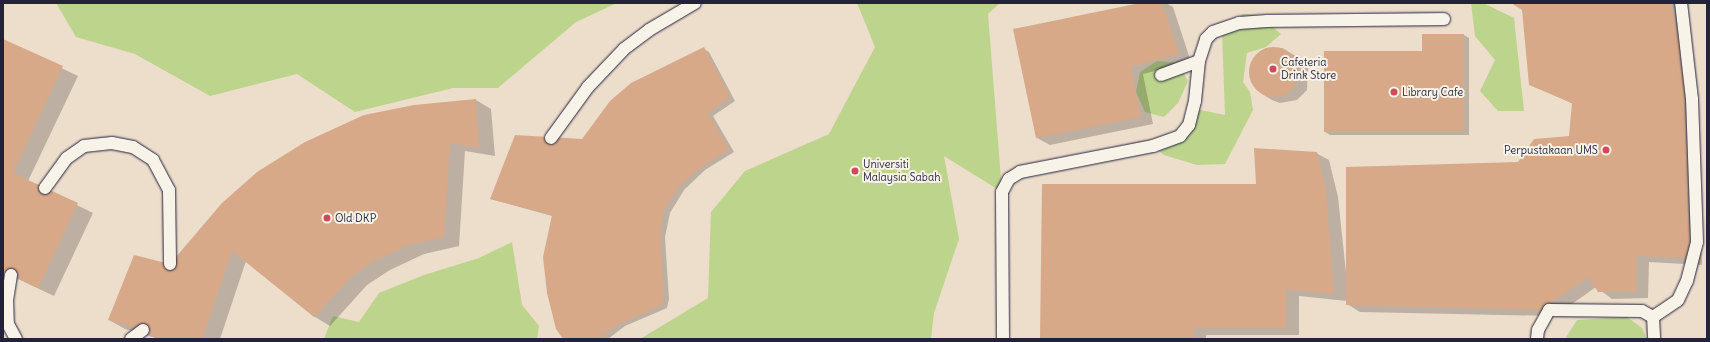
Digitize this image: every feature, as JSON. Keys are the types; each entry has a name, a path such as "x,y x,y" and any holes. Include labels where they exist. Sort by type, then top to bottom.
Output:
{"lane":[{"path":"551,138 588,86 624,49 649,30 695,3"},
{"path":"1653,317 1678,300 1687,281 1697,242 1692,99 1681,3"},
{"path":"1003,339 1002,192 1009,179 1020,172 1146,148 1180,136 1189,125 1195,101 1199,61 1206,39 1213,32 1239,23 1444,19"},
{"path":"1161,75 1199,61"},
{"path":"45,188 67,158 84,146 112,143 133,147 153,160 169,190 170,264"},
{"path":"11,275 6,300 8,324 16,339"},
{"path":"1537,339 1538,330 1549,310 1642,311 1653,317"},
{"path":"1653,317 1654,339"},
{"path":"131,339 143,330"}],"shaded area":[{"name":"Universiti Malaysia Sabah","path":"3,3 1707,3 1707,339 3,339"}],"green space":[{"path":"56,3 617,3 576,22 498,88 453,88 355,112 297,74 210,96 135,54 76,37"},
{"path":"857,3 1000,3 988,14 1002,192 944,156 959,239 934,313 931,339 640,339 708,298 711,212 745,171 829,134 875,47"},
{"path":"1471,3 1483,3 1514,18 1524,111 1498,111 1480,91 1495,60 1475,36"},
{"path":"1243,14 1259,15 1281,34 1266,47 1247,53 1243,82 1250,92 1253,110 1225,164 1197,165 1164,155 1153,146 1182,133 1195,109 1225,115 1222,31"},
{"path":"1157,61 1178,63 1188,81 1178,103 1164,117 1145,112 1136,92 1140,72"},
{"path":"512,242 522,305 539,326 537,339 324,339 333,316 359,322 379,293 424,275 479,258"},
{"path":"1627,317 1642,328 1647,339 1565,339 1577,320"}],"building":[{"path":"1140,3 1162,3 1179,54 1131,67 1141,117 1036,138 1013,29"},
{"name":"Perpustakaan UMS","path":"1511,3 1671,3 1683,59 1690,258 1637,256 1636,292 1598,292 1588,277 1541,310 1346,305 1346,167 1518,162 1534,139 1569,136 1572,103 1529,85 1522,10"},
{"name":"Library Cafe","path":"1422,34 1464,34 1464,132 1324,132 1324,51 1422,51"},
{"path":"3,39 63,66 13,173 78,203 38,288 3,271"},
{"path":"704,47 730,97 708,113 729,149 700,168 679,187 664,210 660,234 664,296 662,305 619,324 598,339 563,339 556,329 547,293 543,257 552,215 490,199 515,135 582,139 610,101 631,83"},
{"name":"Cafeteria Drink Store","path":"1279,47 1284,48 1292,54 1298,62 1298,82 1292,90 1284,96 1269,97 1264,96 1256,90 1250,82 1249,67 1250,62 1256,54 1264,48"},
{"name":"Old DKP","path":"476,99 479,148 450,143 444,237 408,245 374,261 351,277 314,317 232,251 202,339 157,339 143,330 108,320 134,255 170,264 222,203 257,172 305,142 364,115 414,105"},
{"path":"1254,148 1317,152 1326,189 1334,294 1286,289 1286,328 1193,328 1193,339 1040,339 1042,184 1256,184"}],"place":[{"name":"Cafeteria Drink Store","path":"1273,69"},
{"name":"Library Cafe","path":"1394,92"},
{"name":"Perpustakaan UMS","path":"1606,150"},
{"name":"Universiti Malaysia Sabah","path":"855,171"},
{"name":"Old DKP","path":"327,218"}]}
